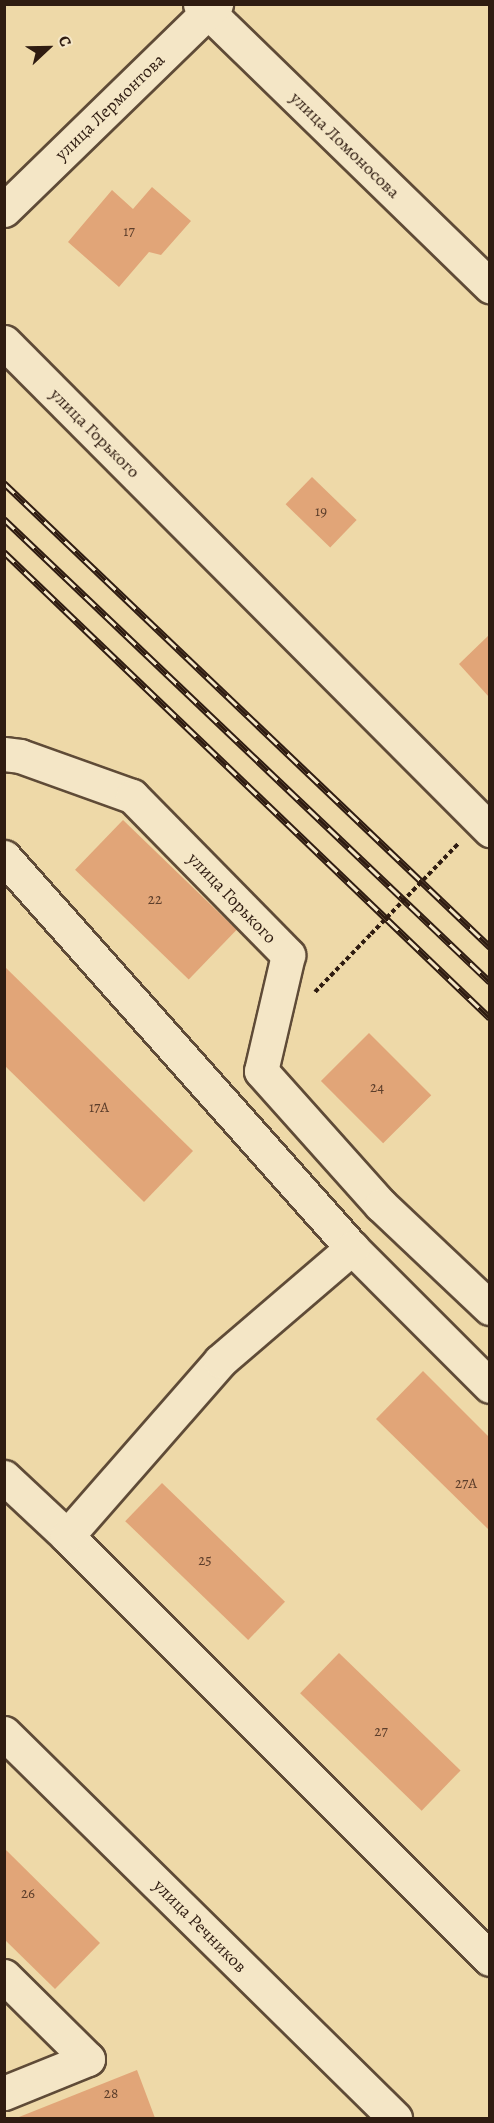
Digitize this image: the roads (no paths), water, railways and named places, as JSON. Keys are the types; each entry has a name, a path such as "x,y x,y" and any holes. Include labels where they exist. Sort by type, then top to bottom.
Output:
{"street":[{"name":"улица Лермонтова","path":"4,210 208,7"},
{"name":"улица Ломоносова","path":"208,7 489,286"},
{"name":"улица Горького","path":"4,342 486,821"},
{"name":"улица Горького","path":"4,754 20,756 132,796 288,955 261,1071 381,1205 489,1308"},
{"path":"4,857 352,1248 489,1386"},
{"path":"68,1536 220,1361 352,1248"},
{"path":"4,1477 68,1536 489,1959"},
{"name":"улица Речников","path":"4,1733 395,2118"},
{"path":"4,1976 88,2059 4,2093"}],"railway":[{"path":"4,483 490,947"},
{"path":"4,519 490,982"},
{"path":"4,552 490,1018"}]}
